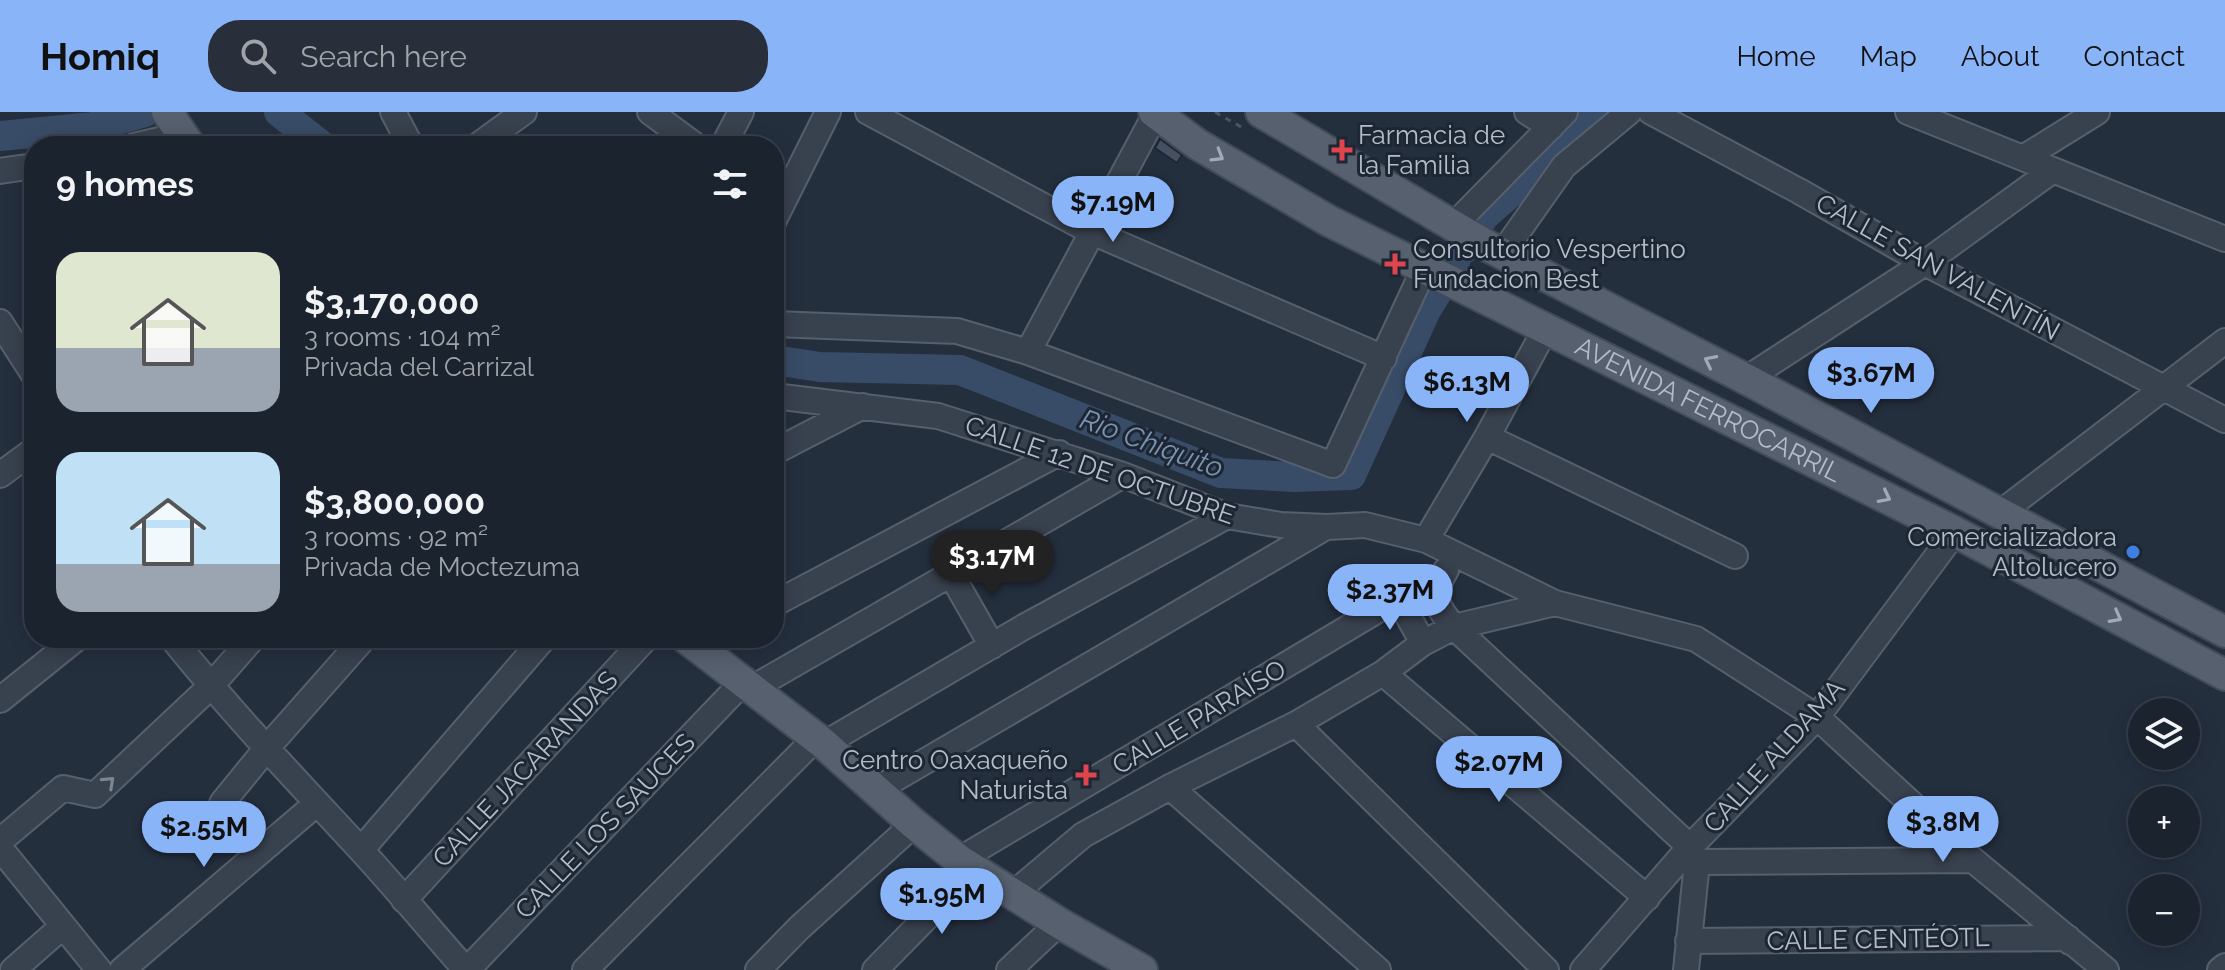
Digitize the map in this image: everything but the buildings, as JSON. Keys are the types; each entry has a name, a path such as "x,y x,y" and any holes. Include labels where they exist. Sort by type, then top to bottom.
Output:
{"main road":[{"name":"AVENIDA FERROCARRIL","path":"1261,112 1497,251 2000,513 2221,624"},
{"name":"AVENIDA FERROCARRIL","path":"1155,113 1197,144 1329,221 1955,532 2225,675"},
{"path":"1650,380 1667,339"},
{"path":"706,648 747,686 966,864 1059,923 1142,970"}],"street":[{"path":"393,112 406,136"},
{"path":"491,136 524,112"},
{"path":"650,112 682,136"},
{"path":"728,136 741,112"},
{"path":"784,197 828,112"},
{"path":"868,112 1092,232 1384,358"},
{"path":"1457,229 1558,120 1527,112"},
{"path":"1497,251 1564,166 1629,112"},
{"name":"CALLE SAN VALENTÍN","path":"1651,112 1925,263 2225,420"},
{"path":"1908,112 2225,239"},
{"path":"2023,158 2097,112"},
{"path":"1028,352 1155,113"},
{"path":"0,171 24,167"},
{"path":"1746,379 1925,263 2053,170"},
{"path":"784,324 957,331 1028,352 1333,465 1429,271"},
{"path":"0,322 24,359"},
{"path":"1426,540 1546,328"},
{"path":"2000,513 2225,341"},
{"name":"CALLE 12 DE OCTUBRE","path":"784,397 938,416 1123,475 1227,516 1281,525 1365,525 1426,540 1555,603 1696,639 1817,717 1973,860 2106,970"},
{"path":"784,447 863,406"},
{"path":"1487,437 1735,556"},
{"path":"784,599 1059,453"},
{"name":"CALLE LOS SAUCES","path":"455,966 747,686 1123,475"},
{"path":"585,970 819,742 1227,516"},
{"path":"876,790 1327,527"},
{"name":"CALLE ALDAMA","path":"1583,970 1647,898 1694,854 1817,717 1955,532"},
{"path":"1454,555 1436,591 1436,602 1442,613 1694,854 1973,860"},
{"path":"951,574 992,646"},
{"name":"CALLE PARAÍSO","path":"875,970 966,864 1398,598 1441,576"},
{"path":"1398,598 1423,643"},
{"name":"CALLE 12 DE OCTUBRE","path":"1013,894 1083,835 1296,724 1383,673 1423,643 1454,627 1555,603"},
{"path":"0,700 65,648"},
{"path":"180,648 210,687 361,850 455,966"},
{"path":"0,841 63,788 95,795 210,687 244,648"},
{"path":"222,803 355,648"},
{"path":"361,850 535,648"},
{"name":"CALLE JACARANDAS","path":"404,900 637,648"},
{"path":"1383,673 1647,898"},
{"path":"1296,724 1546,970"},
{"path":"1170,787 1378,970"},
{"path":"122,970 316,804"},
{"path":"758,970 799,928 914,824"},
{"path":"0,848 99,970"},
{"path":"1686,970 1694,854"},
{"path":"1009,970 1059,923"},
{"path":"13,970 63,926"},
{"path":"2068,938 2082,970"},
{"name":"CALLE CENTÉOTL","path":"1688,941 2068,938"},
{"path":"2220,970 2225,966"}],"waterway":[{"name":"Rio Chiquito","path":"0,136 93,127 145,112"},
{"name":"Rio Chiquito","path":"279,112 309,136"},
{"name":"Rio Chiquito","path":"1464,249 1484,216 1602,112"},
{"name":"Rio Chiquito","path":"784,362 820,367 960,370 1221,473 1294,477 1351,475 1426,310 1455,263"}],"place":[{"name":"Farmacia de la Familia","path":"1342,150"},
{"name":"Consultorio Vespertino Fundacion Best","path":"1395,264"},
{"name":"Comercializadora Altolucero","path":"2133,552"},
{"name":"Centro Oaxaqueño Naturista","path":"1086,775"}]}
